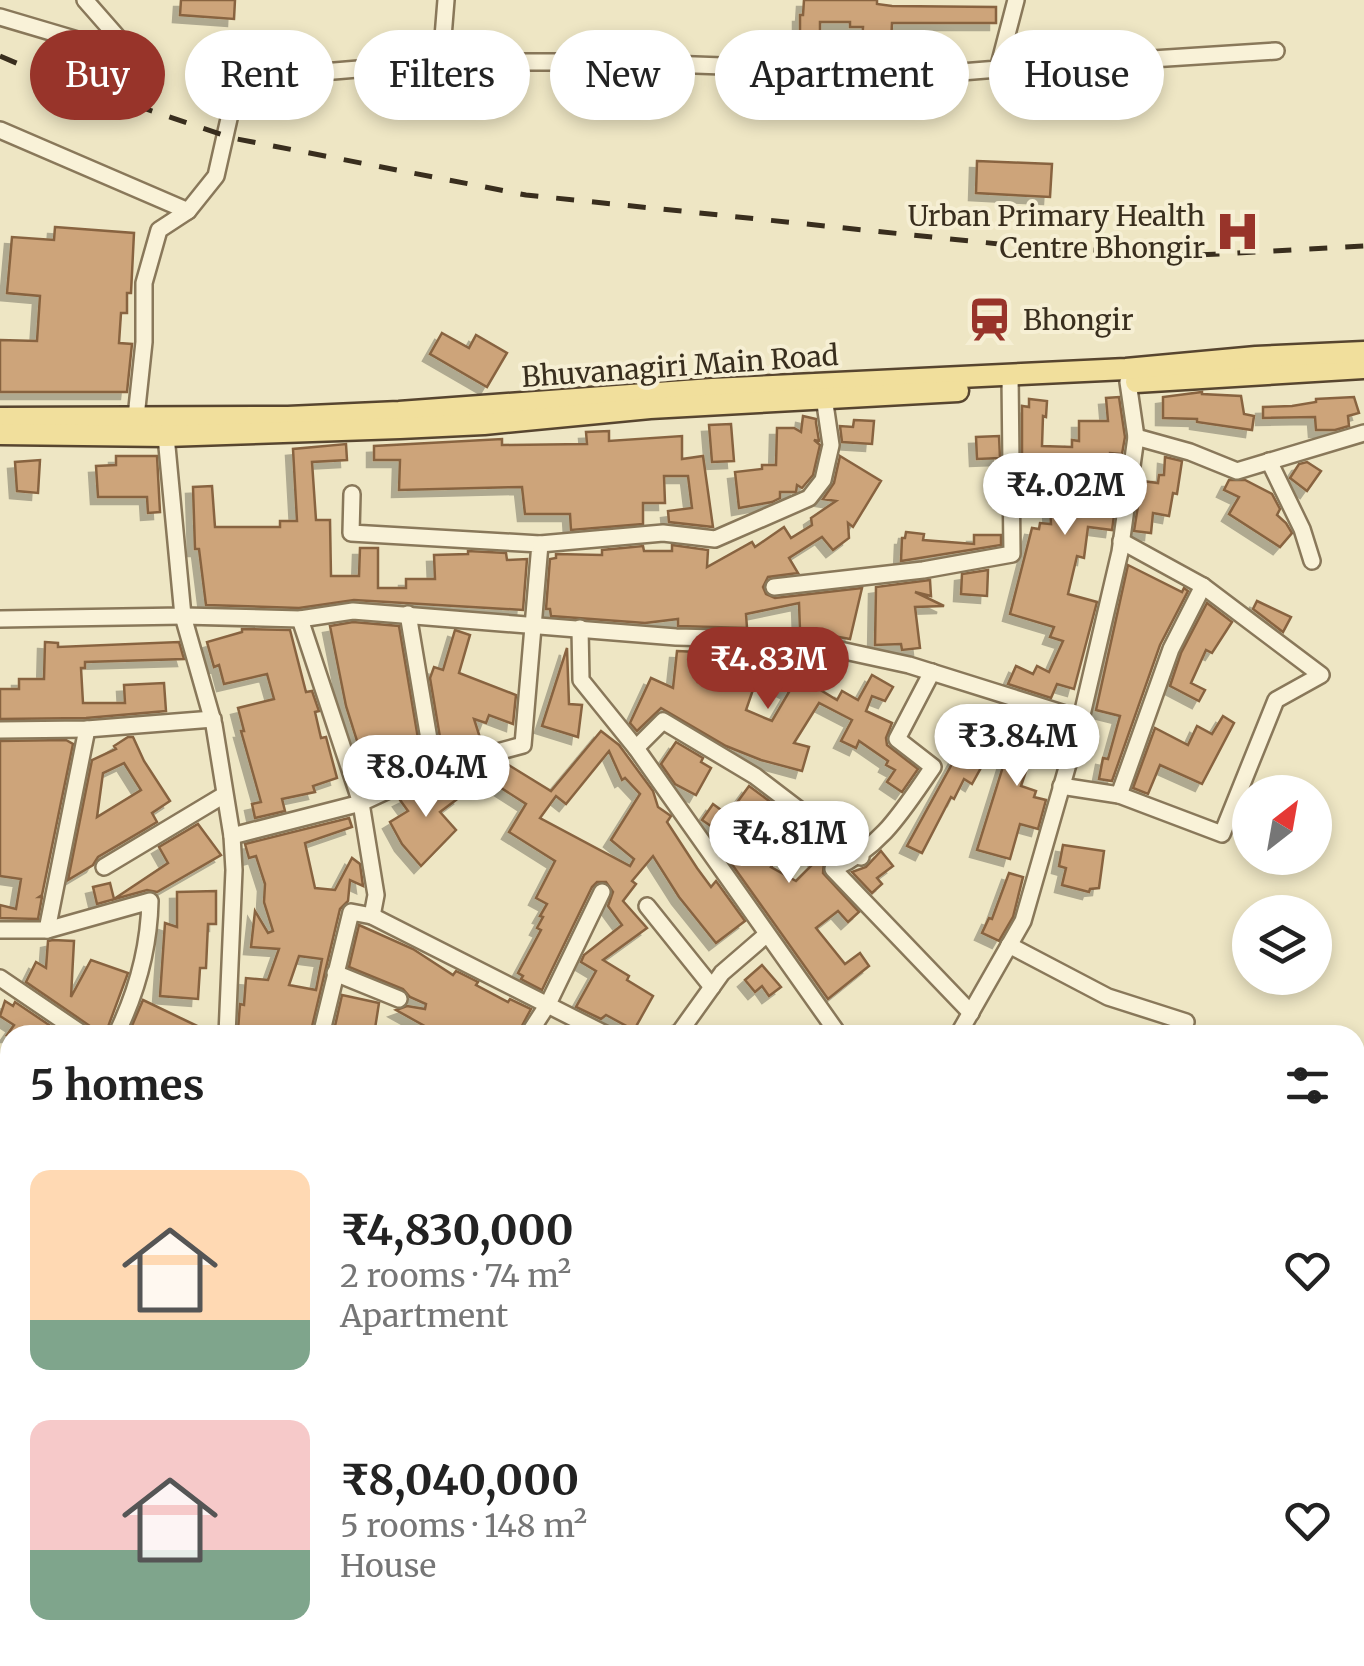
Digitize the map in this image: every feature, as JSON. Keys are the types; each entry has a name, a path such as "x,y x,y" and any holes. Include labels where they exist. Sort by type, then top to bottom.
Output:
{"main road":[{"name":"Bhuvanagiri Main Road","path":"0,434 166,436 484,424 1364,352"},
{"name":"Bhuvanagiri Main Road","path":"0,418 398,412 712,388 1128,382 1364,368"}],"street":[{"path":"0,17 135,58 85,0"},
{"path":"443,30 446,0"},
{"path":"1008,30 1016,0"},
{"path":"1164,59 1276,52"},
{"path":"530,62 937,74 989,70"},
{"path":"136,417 144,342 144,283 159,230 188,210 216,176 238,79 354,69"},
{"path":"0,130 188,210"},
{"path":"774,587 923,570 1012,554 1010,382"},
{"path":"963,1025 1023,921 1081,720 1122,541 1136,438 1128,382"},
{"path":"352,494 351,534 540,544 663,533 715,538 809,498 823,480 831,446 824,397"},
{"path":"1136,438 1190,452 1237,471 1364,434"},
{"path":"166,436 183,616 213,719 232,836 227,1025"},
{"path":"1268,461 1302,529 1312,562"},
{"path":"1061,786 1119,795 1222,834 1276,700 1321,675 1202,586 1122,541"},
{"path":"232,836 361,803 434,769 523,745 540,544"},
{"path":"1119,795 1171,649 1202,586"},
{"path":"0,619 300,619 354,612 676,638 794,640 932,672 1081,720"},
{"path":"408,614 434,769"},
{"path":"300,619 361,803 376,895 372,916"},
{"path":"580,628 581,680 636,748 832,1025"},
{"path":"932,672 897,738 934,767 894,823 860,857 833,870 970,1013"},
{"path":"0,730 87,729 213,719"},
{"path":"636,748 663,721 756,776 860,857"},
{"path":"46,930 87,729"},
{"path":"104,867 224,795"},
{"path":"534,1025 602,892"},
{"path":"0,930 46,930 150,900 150,924 136,993 121,1025"},
{"path":"647,906 712,987"},
{"path":"323,1025 351,912 372,916 588,1025"},
{"path":"685,1025 722,973 766,935"},
{"path":"1009,946 1108,997 1186,1022"},
{"path":"335,973 399,1000"},
{"path":"0,978 69,1025"}],"building":[{"path":"181,0 235,0 234,19 180,15"},
{"path":"804,0 877,0 877,4 892,6 996,7 996,23 892,23 892,30 863,30 850,27 850,22 820,22 820,30 800,30"},
{"path":"977,161 1052,164 1050,197 976,193"},
{"path":"55,227 134,233 131,293 127,293 127,313 121,313 119,343 132,344 127,392 0,392 0,340 37,341 40,296 7,293 12,237 54,240"},
{"path":"442,333 469,348 476,335 507,353 487,387 430,354"},
{"path":"1202,392 1241,396 1244,414 1254,416 1252,430 1197,419 1163,418 1163,397"},
{"path":"1119,397 1125,437 1122,454 1110,453 1105,500 1116,502 1112,530 1088,527 1084,558 1077,556 1068,594 1097,602 1074,689 1057,684 1051,698 1008,684 1016,666 1033,674 1037,666 1049,672 1063,641 1050,637 1054,627 1010,614 1032,528 1039,529 1040,523 1051,524 1047,462 1022,461 1022,406 1029,407 1029,399 1047,401 1042,446 1072,447 1072,440 1079,441 1079,421 1108,421 1106,398"},
{"path":"1354,397 1359,413 1348,416 1349,426 1335,430 1316,430 1315,417 1263,418 1263,407"},
{"path":"803,416 816,419 819,441 814,440 820,445 813,475 802,488 797,485 796,492 780,492 780,498 772,502 739,508 735,472 776,465 777,428 801,432"},
{"path":"854,420 874,421 872,444 842,442 840,426 853,427"},
{"path":"731,424 734,461 712,462 709,425"},
{"path":"609,431 609,441 682,436 682,459 703,456 713,527 669,522 668,511 692,508 688,476 664,476 665,503 643,503 643,524 571,530 570,514 525,514 522,487 399,490 400,460 374,460 374,446 502,439 502,445 587,444 586,432"},
{"path":"999,436 1000,458 977,459 976,437"},
{"path":"346,444 347,460 312,462 316,520 330,520 331,576 359,576 360,548 378,548 378,588 406,588 406,579 435,579 434,555 468,551 506,553 507,560 527,559 523,610 354,600 299,608 206,605 199,549 195,549 193,487 212,486 215,527 280,527 280,521 297,521 293,449"},
{"path":"116,456 157,456 160,512 148,513 147,497 98,497 96,466 116,465"},
{"path":"840,456 881,481 853,527 848,523 849,538 833,550 822,537 789,558 798,573 768,577 763,587 766,594 775,598 862,588 850,639 800,630 799,603 746,614 747,628 678,626 678,619 645,623 551,616 550,609 546,609 550,559 556,558 556,554 602,555 602,550 643,546 644,551 672,551 672,545 708,550 707,567 752,542 755,547 784,527 791,538 812,525 811,518 836,501 823,499 834,483"},
{"path":"1165,457 1182,461 1169,516 1153,513 1151,533 1134,531 1142,481 1158,483 1159,475 1164,475"},
{"path":"40,460 38,493 17,491 15,462"},
{"path":"1307,462 1321,471 1307,491 1290,478 1299,464"},
{"path":"1229,480 1245,480 1272,494 1280,509 1277,515 1292,533 1280,547 1229,514 1239,497 1224,490"},
{"path":"906,532 924,534 923,540 974,544 974,535 1001,535 1001,545 901,561"},
{"path":"1128,565 1182,592 1184,588 1188,591 1160,645 1112,781 1099,779 1120,716 1096,710"},
{"path":"988,570 987,596 961,594 962,574"},
{"path":"930,580 931,596 915,592 944,606 915,607 920,648 902,650 901,644 875,645 876,587"},
{"path":"1257,601 1291,617 1283,632 1253,609"},
{"path":"1207,603 1232,622 1212,653 1206,650 1191,683 1205,690 1199,701 1170,686 1181,653"},
{"path":"353,622 399,626 422,762 365,779 330,626"},
{"path":"242,629 290,630 306,692 312,691 319,711 315,712 321,738 326,737 337,778 313,786 315,792 282,799 285,811 255,818 252,804 261,802 238,708 274,699 267,674 224,684 207,642"},
{"path":"455,630 470,635 459,673 516,695 513,724 489,715 486,723 474,719 482,744 443,755 430,678 434,667 443,670"},
{"path":"45,642 58,643 58,647 179,642 184,659 85,662 85,668 81,668 83,703 125,703 124,685 164,683 166,711 86,718 0,719 0,689 19,689 19,679 44,679"},
{"path":"567,648 569,704 582,705 578,737 542,726"},
{"path":"677,651 698,652 698,682 740,678 744,651 769,654 768,658 811,680 809,683 837,700 842,691 858,700 872,675 893,687 885,701 872,696 866,711 892,723 887,745 918,769 902,792 887,782 895,770 886,765 888,761 859,741 856,748 841,741 852,720 819,703 794,743 809,747 802,771 726,746 661,708 637,731 630,723 651,678 673,688","holes":["756,681 789,692 772,721 746,710"]},
{"path":"1020,712 1042,718 1035,735 1063,739 1058,760 1031,756 1021,786 1036,791 1034,797 1046,800 1038,829 1020,824 1010,859 977,850"},
{"path":"1223,716 1234,723 1202,784 1160,765 1148,794 1133,788 1155,728 1188,745 1197,726 1212,734"},
{"path":"601,731 619,745 653,791 658,807 671,816 667,822 711,887 716,881 745,921 716,943 653,856 632,881 636,884 623,901 647,928 603,960 653,996 637,1025 625,1025 606,1015 601,1019 576,1007 596,971 581,962 584,955 622,925 608,906 613,892 606,882 597,882 592,887 542,990 521,979 523,976 518,973 541,930 537,928 547,904 536,898 555,861 509,832 526,804 495,784 507,764 551,791","holes":["609,751 622,780 625,778 640,794 611,840 634,859 630,866 540,818 556,796 566,804"]},
{"path":"133,737 170,801 152,813 157,822 68,880 92,760 116,749 114,746","holes":["124,763 141,790 97,817 103,773"]},
{"path":"66,740 73,744 39,897 38,919 0,918 0,905 16,909 21,879 0,876 0,741"},
{"path":"676,742 703,758 701,762 711,768 696,795 675,784 661,764"},
{"path":"958,753 983,764 972,784 964,779 954,799 951,797 922,853 907,846"},
{"path":"446,777 460,797 440,812 456,830 421,866 390,822 408,811 400,800"},
{"path":"749,786 803,826 771,867 796,881 817,860 813,857 824,843 838,854 824,862 823,873 859,912 848,922 838,911 816,928 845,964 860,953 869,966 828,999 731,863 743,848 702,820 713,804 728,815"},
{"path":"349,818 352,827 305,843 315,888 335,890 352,858 360,864 363,886 350,880 348,901 340,909 312,1025 238,1025 246,978 268,980 279,949 251,947 255,911 268,933 273,931 256,856 249,858 245,844","holes":["299,956 322,959 316,990 289,985"]},
{"path":"198,824 221,855 157,892 147,890 97,904 93,887 110,883 114,899 168,863 159,847"},
{"path":"1063,845 1104,851 1099,888 1089,892 1062,885 1066,868 1059,866"},
{"path":"881,851 893,866 877,878 882,884 872,893 852,872 866,867"},
{"path":"1009,873 1023,877 1013,917 999,941 982,933 989,918 992,919"},
{"path":"216,891 216,924 208,924 206,968 200,968 198,999 160,996 165,923 177,927 177,892"},
{"path":"359,925 413,949 453,975 456,971 478,982 476,985 508,1002 510,999 531,1009 522,1025 423,1025 396,1010 407,1006 425,1009 426,1004 403,989 349,967"},
{"path":"48,941 74,941 71,997 91,960 128,973 109,1025 89,1025 26,982 36,962 46,968"},
{"path":"762,965 781,987 769,996 762,986 755,992 745,980"},
{"path":"342,995 379,1003 376,1025 335,1025"},
{"path":"143,1000 195,1025 132,1025"},
{"path":"5,1001 13,1006 15,1002 49,1025 14,1025 0,1016"}],"railway":[{"path":"0,56 232,138 526,195 1028,247 1199,255 1364,246"}],"place":[{"name":"Urban Primary Health Centre Bhongir","path":"1238,232"},
{"name":"Bhongir","path":"990,320"}]}
